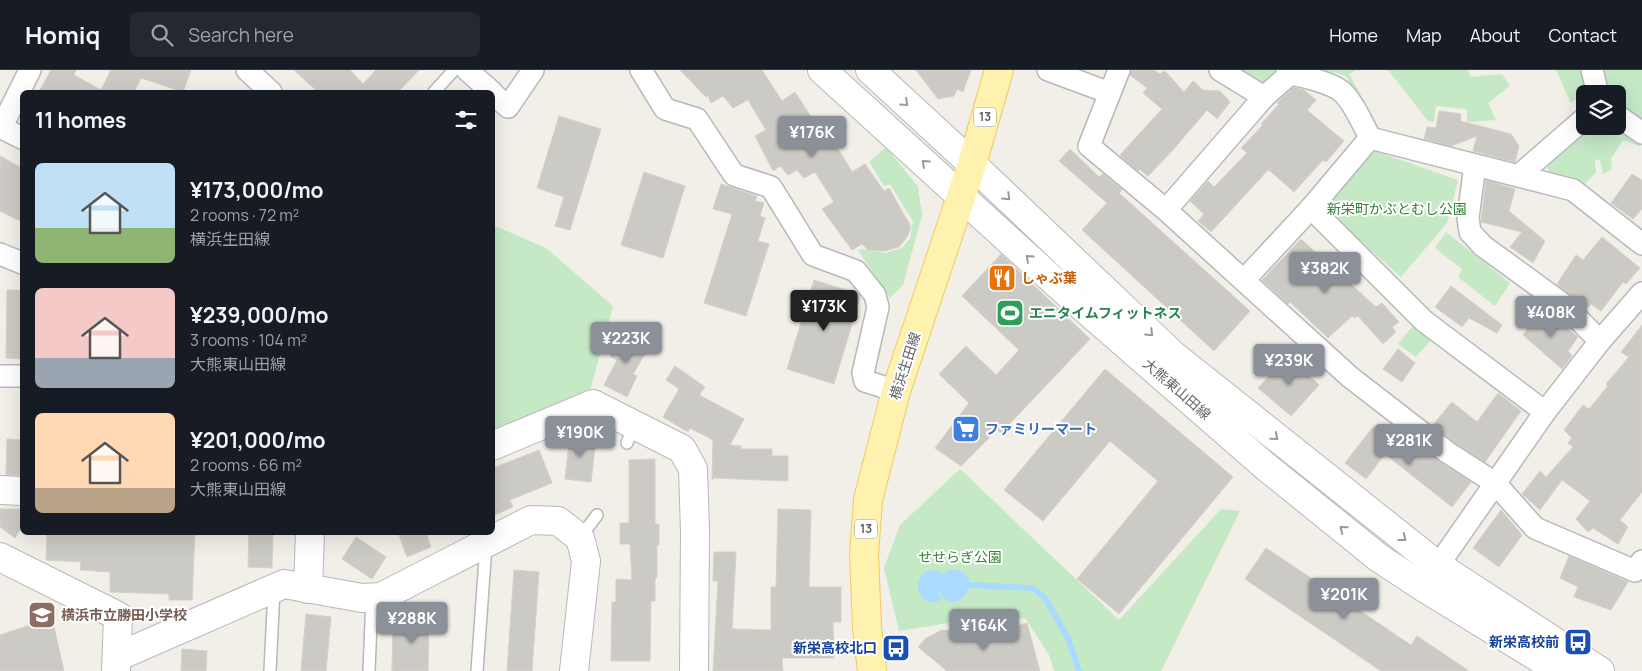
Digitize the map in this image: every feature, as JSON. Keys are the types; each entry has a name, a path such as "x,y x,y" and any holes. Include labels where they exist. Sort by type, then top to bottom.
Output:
{"main road":[{"name":"横浜生田線","path":"872,671 866,627 864,554 868,500 896,391 972,164 1000,70"}],"street":[{"path":"20,137 1,128 30,70"},
{"path":"246,70 269,90"},
{"path":"467,70 489,90"},
{"path":"495,96 508,107 534,70"},
{"path":"641,70 665,109 697,119 734,175 771,187 813,255 856,270 876,295 878,307 863,372 865,381 896,391"},
{"name":"大熊東山田線","path":"822,70 1078,303 1264,466 1379,558 1430,576 1600,671"},
{"name":"大熊東山田線","path":"870,70 1173,355 1430,576 1560,671"},
{"path":"1048,70 1110,92"},
{"path":"1119,70 1089,146 1166,210 1350,377 1447,452 1495,482 1535,528 1635,571 1642,561"},
{"path":"1220,70 1264,97"},
{"path":"1592,70 1596,85"},
{"path":"1166,210 1288,72 1340,89 1360,116 1370,138"},
{"path":"1626,121 1642,132"},
{"path":"1518,176 1576,126"},
{"path":"1370,138 1573,190 1642,244"},
{"path":"1244,280 1311,208 1370,138"},
{"path":"1475,165 1468,218 1470,232 1483,246 1564,305 1600,341"},
{"path":"1311,208 1424,321 1545,412"},
{"path":"0,254 20,262"},
{"path":"1430,576 1545,412 1600,341 1642,293"},
{"path":"0,376 20,376"},
{"path":"495,445 593,404 630,434 682,449 693,469 694,671"},
{"path":"0,490 20,491"},
{"path":"0,557 118,616 116,664 284,584 362,598 381,597 531,520 558,521 580,538 586,561 574,671"},
{"path":"308,589 310,535"}],"lane":[{"path":"436,90 454,70"},
{"path":"580,538 597,515"},
{"path":"477,671 486,543"},
{"path":"270,671 274,589"},
{"path":"369,671 372,598"}],"green space":[{"path":"1240,70 1279,70 1262,83"},
{"path":"1323,70 1356,70 1349,74 1381,132 1374,134 1346,76"},
{"path":"1388,70 1468,70 1471,77 1502,74 1510,86 1488,103 1496,120 1467,122 1467,109 1436,106 1434,122 1428,121"},
{"path":"1556,70 1582,70 1586,85 1576,85 1576,99 1571,103"},
{"path":"1600,70 1642,70 1642,124 1626,113 1626,85 1606,85"},
{"path":"1626,130 1642,139 1641,147 1623,140 1611,158 1612,169 1603,174 1600,160 1595,160 1596,173 1583,185 1568,176 1549,173 1546,162 1576,134 1626,135"},
{"path":"886,147 918,187 922,215 903,285 890,298 858,250 885,253 902,248 910,239 913,221 890,184 884,186 869,162"},
{"name":"新栄町かぶとむし公園","path":"1372,150 1458,180 1447,223 1401,277 1328,212 1328,199"},
{"path":"495,226 546,248 613,306 590,391 495,428"},
{"path":"1446,232 1510,283 1495,306 1458,277 1462,269 1435,248"},
{"path":"1414,325 1431,340 1416,357 1398,344"},
{"name":"せせらぎ公園","path":"960,469 1119,620 1221,509 1240,511 1161,671 1054,671 1049,655 1025,618 967,620 899,631 884,568 900,525"}],"water":[{"path":"952,569 963,573 969,579 969,587 966,594 960,600 953,602 945,599 938,589 939,595 943,599 932,602 924,599 920,594 918,586 920,578 924,573 932,570 942,573 940,577"}],"building":[{"path":"51,70 76,70 74,75 101,90 40,90"},
{"path":"111,70 191,70 184,90 177,90 141,78 135,90 101,90"},
{"path":"294,70 350,70 363,84 376,70 419,70 400,90 316,90"},
{"path":"680,70 762,70 782,101 795,92 813,120 819,117 852,172 865,164 884,191 889,188 911,227 907,237 899,247 884,251 868,250 862,244 852,250 822,209 834,202 815,172 804,178 797,170 788,175 780,166 773,171 755,136 766,130 748,100 733,108 723,96 711,103 708,96 706,97"},
{"path":"916,70 971,70 963,92 957,89 954,96 938,99"},
{"path":"1131,70 1154,70 1160,74 1165,71 1184,92 1193,81 1203,90 1220,91 1230,102 1217,119 1207,110 1148,176 1139,169 1138,171 1120,155 1162,109 1143,93 1147,88 1130,75"},
{"path":"1294,87 1304,90 1316,100 1307,110 1344,141 1326,162 1323,160 1294,192 1269,170 1267,171 1211,232 1198,221 1204,214 1190,201 1208,181 1214,187 1247,153 1241,148 1263,125 1261,124 1279,104 1277,103"},
{"path":"1439,111 1461,114 1460,121 1511,134 1519,146 1515,162 1473,151 1477,136 1451,146 1424,139 1427,127 1436,128"},
{"path":"559,116 601,129 570,230 555,226 564,197 537,188"},
{"path":"1070,149 1099,177 1103,174 1122,190 1119,193 1250,311 1214,351 1082,230 1107,203 1059,161"},
{"path":"0,156 20,167 20,221 0,211"},
{"path":"644,172 685,186 663,258 621,245"},
{"path":"1632,174 1642,180 1642,209 1633,219 1611,203"},
{"path":"1486,180 1515,189 1509,211 1545,241 1533,263 1510,247 1522,232 1481,222"},
{"path":"721,184 757,196 755,201 764,203 760,216 765,218 758,241 769,244 746,316 704,303 732,214 713,209"},
{"path":"1602,237 1640,268 1626,284 1623,282 1601,311 1591,304 1587,308 1557,284 1576,255 1583,260"},
{"path":"1301,239 1376,307 1382,303 1399,322 1392,327 1396,332 1383,344 1358,316 1355,318 1352,316 1328,338 1290,302 1288,304 1262,280"},
{"path":"1001,254 1090,339 1001,433 997,430 961,466 935,448 969,403 939,374 966,346 996,375 1019,350 962,296"},
{"path":"814,280 858,294 860,297 834,384 787,369"},
{"path":"1451,286 1502,325 1497,333 1469,318 1462,327 1435,307"},
{"path":"7,290 20,290 20,359 6,358"},
{"path":"1541,308 1578,337 1568,351 1572,356 1562,369 1523,335"},
{"path":"1642,325 1642,492 1620,520 1628,527 1618,544 1593,528 1588,532 1576,519 1590,501 1562,480 1540,510 1522,494 1540,471 1546,477 1573,447 1568,443 1572,438 1564,430 1583,405 1589,409 1608,386 1606,384 1629,357 1621,352"},
{"path":"624,333 649,347 633,374 637,376 627,397 604,385 617,360 610,356"},
{"path":"1398,349 1415,363 1402,382 1383,369"},
{"path":"1289,355 1319,385 1291,416 1258,388"},
{"path":"675,366 705,387 699,395 744,419 730,445 741,446 741,449 772,449 772,456 788,456 788,481 713,478 712,480 713,440 690,428 688,432 663,417 679,389 666,380"},
{"path":"1105,369 1233,477 1119,614 1077,579 1158,481 1110,441 1043,521 1004,490"},
{"path":"1498,393 1521,411 1485,462 1454,442 1433,425 1452,402 1477,422"},
{"path":"1373,427 1412,454 1418,446 1471,482 1452,507 1385,454 1366,479 1345,463"},
{"path":"570,434 596,437 591,482 565,479"},
{"path":"7,439 20,440 20,475 6,475"},
{"path":"539,450 552,483 510,500 513,507 495,515 495,466 496,467"},
{"path":"655,459 655,524 659,524 659,545 657,545 655,601 651,601 650,661 611,661 612,602 616,602 616,579 632,580 630,544 620,544 620,523 629,523 629,460"},
{"path":"0,509 20,509 20,530 15,538 0,527"},
{"path":"778,509 811,510 809,587 841,587 841,622 833,622 834,658 782,658 783,671 713,671 718,581 713,581 714,552 736,552 732,629 771,630 771,587 776,587"},
{"path":"1501,510 1522,535 1499,567 1473,548"},
{"path":"47,535 195,535 192,600 169,600 169,594 110,592 110,572 80,570 81,562 46,560"},
{"path":"249,535 273,535 272,568 248,567"},
{"path":"399,535 427,535 431,547 407,557"},
{"path":"356,537 386,557 372,579 342,559"},
{"path":"1266,548 1411,645 1417,636 1469,671 1381,671 1245,579"},
{"path":"1569,556 1628,582 1611,610 1574,597 1578,587 1560,578"},
{"path":"514,570 539,572 532,671 507,671"},
{"path":"406,613 429,614 428,671 392,671 393,628 405,629"},
{"path":"306,614 331,617 326,671 301,671"},
{"path":"52,618 64,671 0,671 0,635"},
{"path":"1027,623 1040,671 947,671 918,647 926,638 942,630 959,632 966,639"},
{"path":"182,649 207,651 206,671 181,671"}],"waterway":[{"path":"970,585 1033,588 1045,598 1068,638 1079,671"}],"place":[{"name":"しゃぶ葉","path":"1002,278"},
{"name":"エニタイムフィットネス","path":"1010,313"},
{"name":"ファミリーマート","path":"966,429"},
{"name":"横浜市立勝田小学校","path":"42,615"},
{"name":"新栄高校前","path":"1578,642"},
{"name":"新栄高校北口","path":"896,648"}]}
